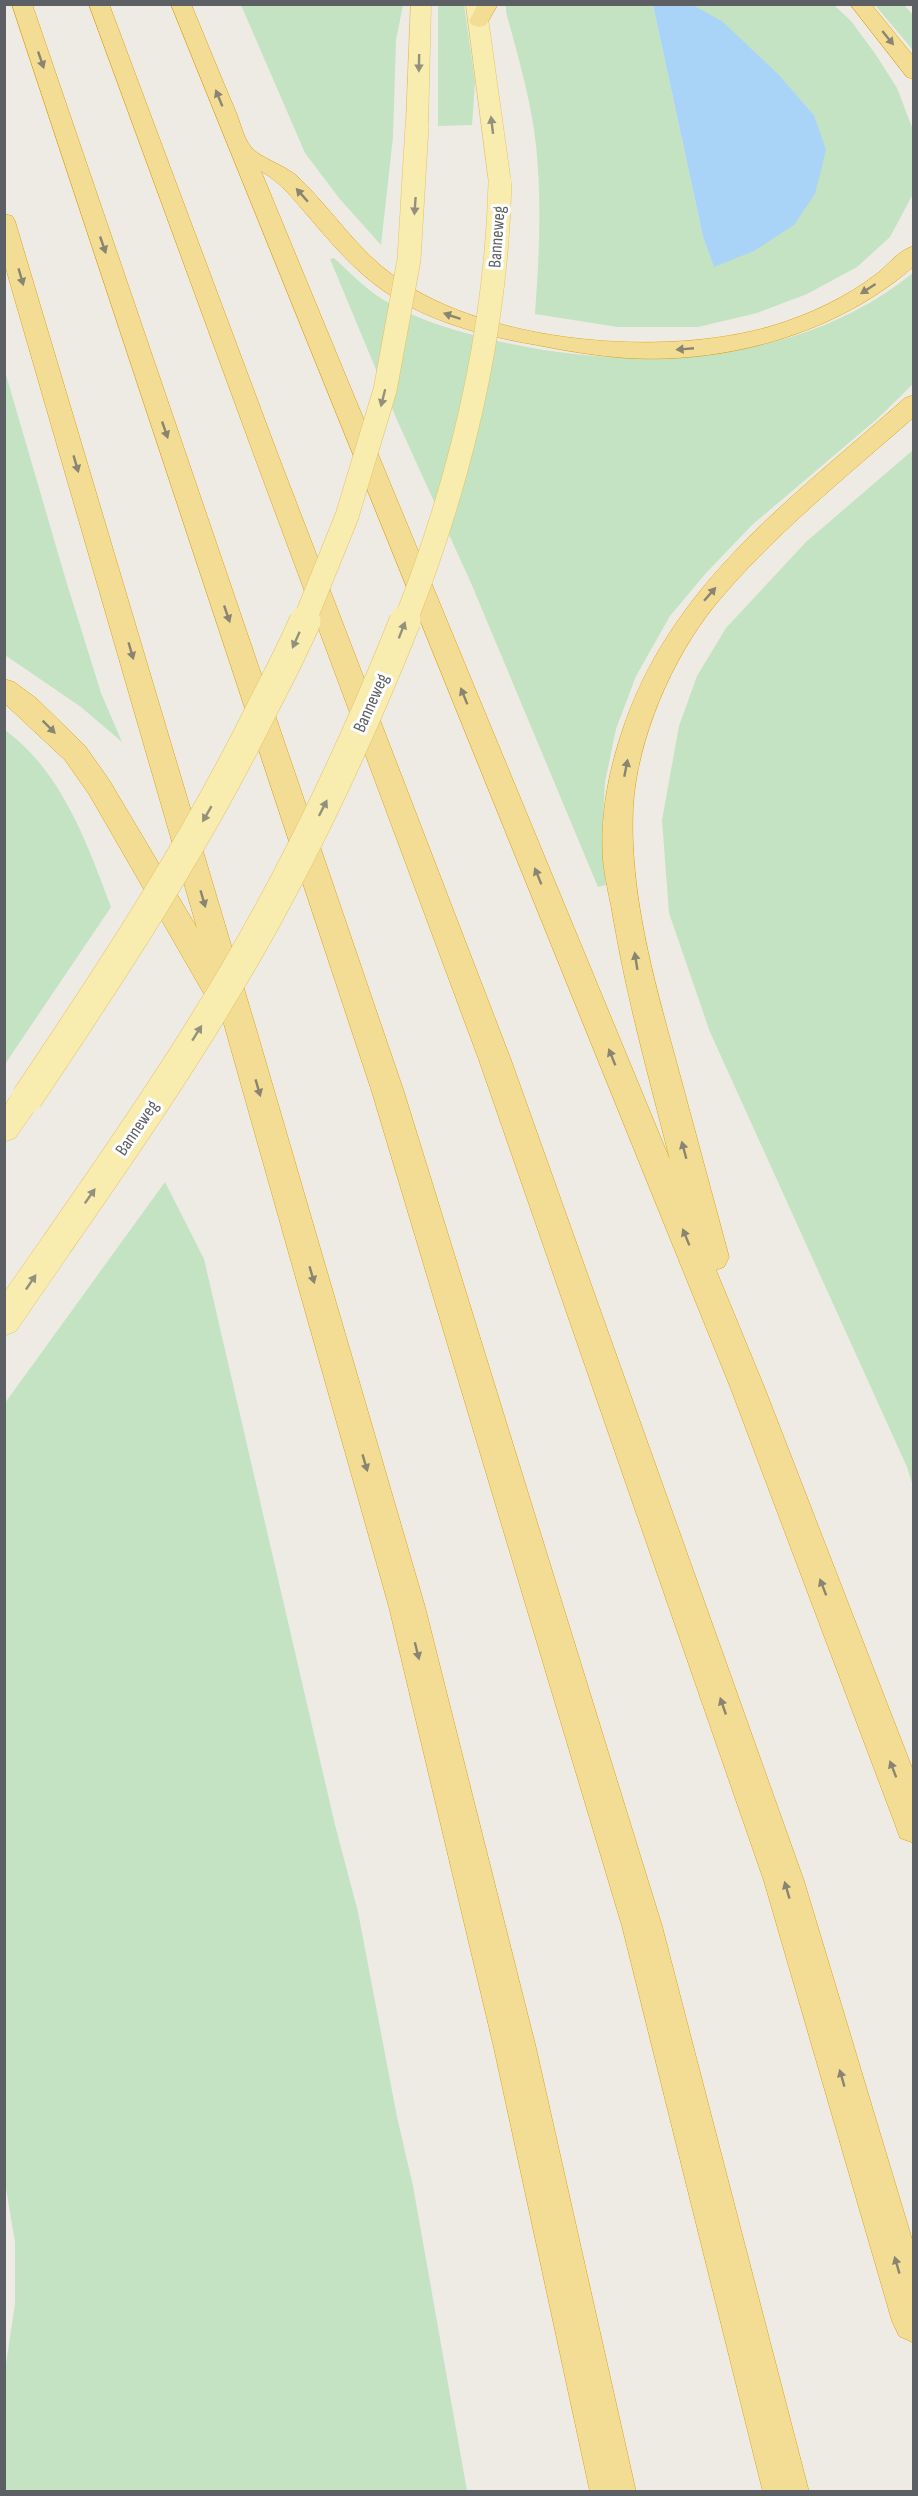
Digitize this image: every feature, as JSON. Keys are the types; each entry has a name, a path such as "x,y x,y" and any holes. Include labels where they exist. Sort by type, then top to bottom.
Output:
{"highway":[{"path":"22,4 391,1104 642,1926 786,2492"},
{"path":"99,4 261,444 495,1060 780,1870 914,2321"},
{"path":"181,4 748,1389 914,1824"},
{"path":"860,4 914,73"},
{"path":"242,152 288,180 334,232 393,286 438,311 478,324 575,345 629,351 668,351 708,347 768,334 823,316 896,272 914,253"},
{"path":"4,220 242,1032 407,1607 515,2048 613,2492"},
{"path":"748,1389 640,984 618,860 619,805 627,759 645,702 671,649 705,600 749,551 914,403"},
{"path":"4,689 46,724 75,753 93,779 242,1032"}],"main road":[{"path":"4,1129 134,938 220,793 280,677 333,553 367,458 394,354 410,260 415,211 421,4"},
{"name":"Banneweg","path":"4,1321 158,1096 236,971 297,860 378,691 432,552 449,503 471,422 496,263 500,183 481,10"}],"green space":[{"path":"241,5 403,5 396,40 393,137 381,245 339,198 305,153"},
{"path":"438,5 464,5 475,82 472,125 438,126"},
{"path":"506,5 653,5 703,237 714,266 814,115 772,69 742,41 693,5 834,5 851,21 897,88 913,130 913,194 890,237 857,267 807,294 757,313 698,327 618,327 535,314 539,230 536,145"},
{"path":"875,5 904,5 913,15 913,50"},
{"path":"334,258 382,299 436,324 493,340 602,357 657,358 712,354 766,344 819,327 868,304 913,273 913,384 877,419 752,525 706,573 670,616 636,676 616,729 605,782 602,838 606,885 598,887 471,583 397,420 330,259"},
{"path":"4,368 101,693 122,742 81,707 5,655"},
{"path":"913,450 913,1486 907,1467 710,1032 669,913 662,820 679,726 697,676 726,628 806,542"},
{"path":"5,730 25,747 57,788 82,834 111,907 5,1064"},
{"path":"165,1182 204,1259 335,1825 358,1912 397,2117 413,2186 467,2491 5,2491 4,2377 15,2304 15,2242 4,2176 5,1403"}],"water":[{"path":"653,5 693,5 723,22 778,74 814,115 826,150 815,194 794,225 754,251 714,267 703,237"}]}
